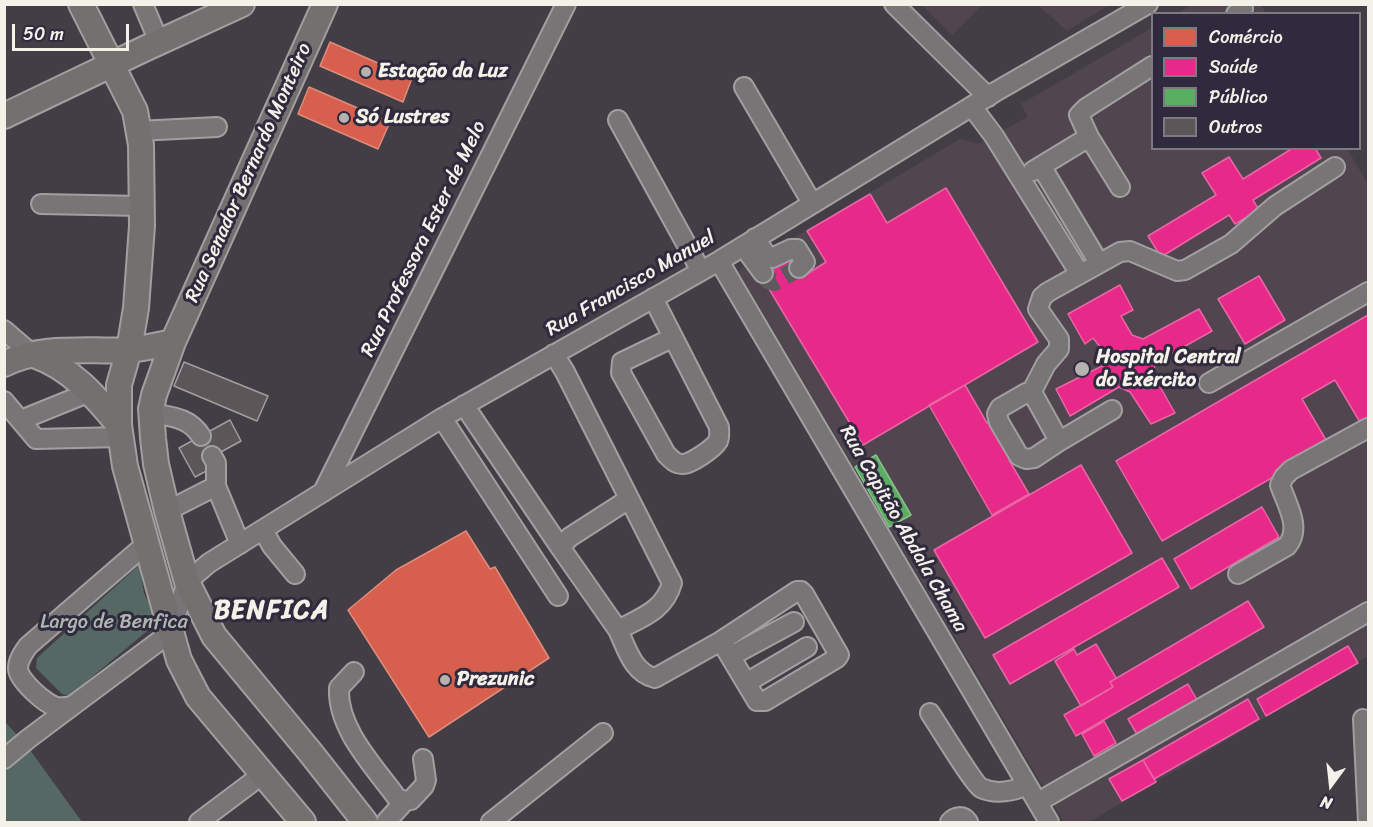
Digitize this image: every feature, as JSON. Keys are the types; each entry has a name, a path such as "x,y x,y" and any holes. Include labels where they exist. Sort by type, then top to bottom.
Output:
{"main road":[{"path":"4,116 242,4"},
{"path":"84,5 135,111 141,145 142,226 136,308 129,350 119,385 120,431 124,466 179,660 198,697 260,774 303,822"},
{"name":"Rua Senador Bernardo Monteiro","path":"315,12 173,342 154,395 152,413 156,464 167,511 187,582 214,636 365,822"},
{"path":"4,364 49,352 129,350 173,342"},
{"path":"33,355 51,361 90,392 120,431"}],"street":[{"path":"142,4 159,42"},
{"name":"Rua Professora Ester de Melo","path":"322,494 566,4"},
{"path":"894,4 988,97"},
{"name":"Rua Francisco Manuel","path":"187,582 209,563 442,418 719,261 988,97 1148,4"},
{"path":"1120,187 1089,137 1079,115 1086,108 1151,67"},
{"path":"744,87 812,203"},
{"path":"973,108 994,136 1080,274"},
{"path":"618,120 701,271"},
{"path":"138,131 217,127"},
{"path":"1021,179 1089,137"},
{"path":"1041,166 1099,263"},
{"path":"1031,393 1046,364 1059,349 1059,339 1038,309 1039,303 1048,292 1120,252 1130,251 1177,272 1185,270 1231,244 1275,206 1335,167"},
{"path":"41,204 142,206"},
{"path":"749,242 772,258 791,249 797,249 805,262 799,268"},
{"path":"749,242 763,273"},
{"name":"Rua Capitão Abdala Chama","path":"719,261 1049,821"},
{"path":"1209,383 1368,292"},
{"path":"653,298 719,427 719,438 714,447 688,464 681,465 666,454 621,373 620,367 622,362 672,338"},
{"path":"4,330 33,355"},
{"path":"554,354 672,583 661,606 618,630"},
{"path":"21,420 90,392"},
{"path":"1031,393 1026,393 1000,408 997,414 999,422 1019,456 1026,459 1034,458 1112,410"},
{"path":"1031,393 1058,442"},
{"path":"4,401 36,439 120,431"},
{"path":"464,405 618,630 637,669 645,676 655,678 794,622"},
{"path":"152,413 183,419 196,428 201,436"},
{"path":"442,418 558,596"},
{"path":"1238,574 1287,546 1292,540 1294,523 1280,485 1284,477 1291,470 1368,429"},
{"path":"212,456 216,463 216,486 240,544"},
{"path":"167,511 216,486"},
{"path":"560,547 570,537 629,499"},
{"path":"263,530 272,546 295,574"},
{"path":"72,706 56,707 48,703 11,669 28,646 146,544"},
{"path":"4,759 170,633 187,582"},
{"path":"797,591 801,591 839,655 765,701 757,700 726,648 797,591"},
{"path":"1038,802 1368,612"},
{"path":"746,683 807,647"},
{"path":"354,672 339,688 338,704 347,729 397,798 405,801 411,800 424,786 426,780 423,759"},
{"path":"930,713 979,787 993,792 1016,790 1027,785"},
{"path":"1363,719 1368,822"},
{"path":"491,822 603,733"},
{"path":"200,822 260,774"},
{"path":"386,822 405,801"},
{"path":"950,822 953,818 960,817 968,822"}],"shaded area":[{"path":"1193,4 1261,5 1265,12 1180,12"},
{"path":"922,5 982,5 952,35"},
{"path":"1038,5 1109,5 1067,31"},
{"name":"Hospital Central do Exército","path":"1151,29 1151,150 1348,150 1368,184 1368,656 1089,822 1064,822 738,271 960,139 978,144 1028,117 1021,104"}],"green space":[{"name":"Largo de Benfica","path":"139,565 144,593 158,622 69,696 62,694 36,668 37,658"},
{"path":"4,721 25,743 82,822 5,822"}],"building: Comércio":[{"name":"Estação da Luz","path":"330,42 412,78 403,102 320,66"},
{"name":"Só Lustres","path":"309,87 390,122 378,149 298,114"},
{"path":"466,531 490,569 495,567 549,658 429,737 348,610 396,570"}],"building: Saúde":[{"path":"1290,150 1316,150 1321,158 1253,200 1259,210 1235,224 1229,215 1161,257 1148,236 1216,195 1202,173 1229,157 1243,179"},
{"path":"946,188 1038,342 863,445 760,274 792,256 804,276 826,262 807,231 870,194 887,223"},
{"path":"1259,276 1285,320 1245,344 1218,299"},
{"path":"1120,285 1133,310 1121,316 1132,335 1143,339 1199,309 1212,331 1155,363 1154,376 1175,413 1151,424 1130,392 1119,387 1070,416 1056,389 1104,365 1105,353 1093,338 1085,344 1068,314"},
{"path":"1368,315 1368,426 1364,429 1335,380 1302,399 1329,445 1162,541 1116,461"},
{"path":"965,385 987,423 991,421 1013,458 1009,460 1029,494 992,515 929,405"},
{"path":"1081,465 1132,553 985,638 934,550"},
{"path":"1262,507 1279,537 1191,589 1174,559"},
{"path":"1162,558 1179,587 1010,684 993,655"},
{"path":"1248,601 1264,627 1076,736 1064,715 1113,687 1110,682"},
{"path":"1096,644 1116,678 1110,682 1113,687 1081,706 1055,661 1074,649 1077,655"},
{"path":"1348,646 1358,663 1266,716 1257,699"},
{"path":"1188,684 1201,707 1141,741 1128,719"},
{"path":"1248,699 1259,719 1154,779 1143,760"},
{"path":"1104,721 1116,743 1094,756 1082,734"},
{"path":"1143,760 1156,782 1122,801 1109,779"}],"building: Público":[{"path":"876,455 911,515 889,527 855,467"}],"building: Outros":[{"path":"184,362 268,396 257,421 174,386"},
{"path":"230,420 241,441 208,459 212,468 195,477 179,448"}],"tunnel":[{"path":"763,273 768,280 774,282 799,268"}],"place":[{"name":"Estação da Luz","path":"366,72"},
{"name":"Só Lustres","path":"344,118"},
{"name":"Hospital Central do Exército","path":"1082,369"},
{"name":"Prezunic","path":"445,680"}],"district":[{"name":"BENFICA","path":"272,611"}]}
